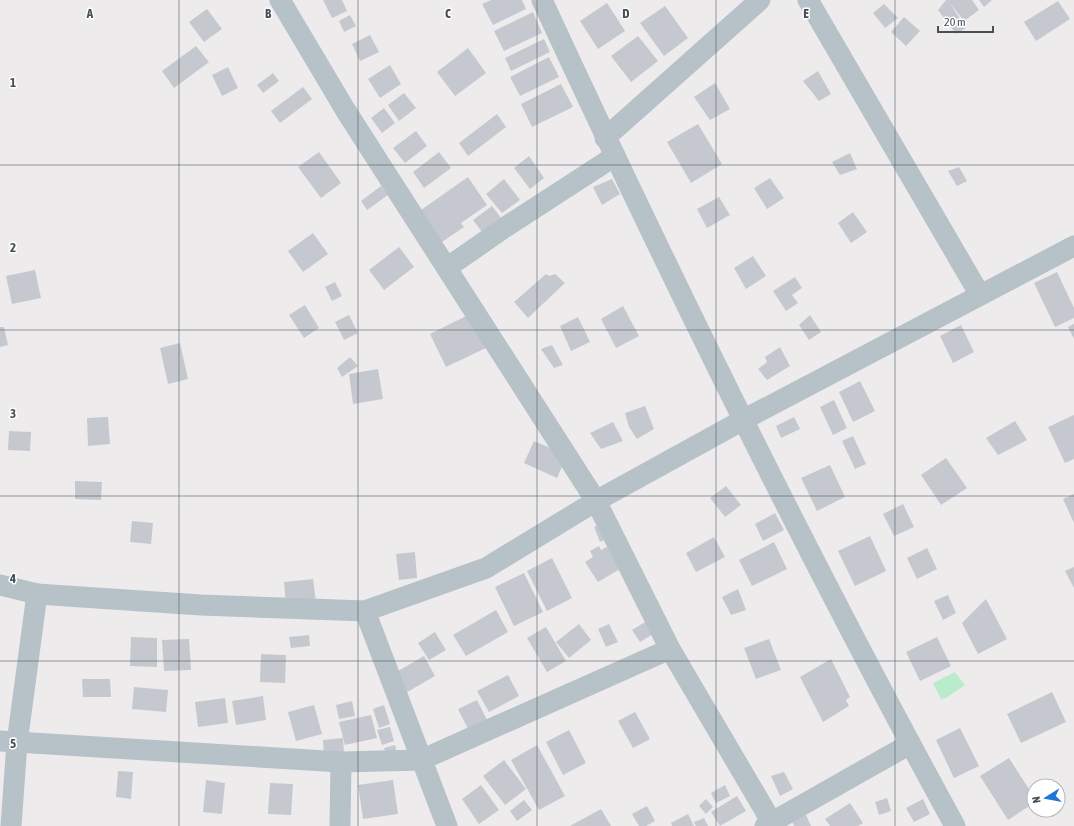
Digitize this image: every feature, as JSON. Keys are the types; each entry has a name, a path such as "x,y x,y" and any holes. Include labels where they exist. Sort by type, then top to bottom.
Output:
{"street":[{"path":"280,0 346,111 448,267 596,501 670,649 770,825 910,744"},
{"path":"542,0 605,138 743,420 910,744 955,826"},
{"path":"605,138 760,0"},
{"path":"808,0 980,295"},
{"path":"448,267 615,156"},
{"path":"0,585 37,594 200,605 365,611 486,568 596,501 743,420 1074,246"},
{"path":"11,826 8,742 37,594"},
{"path":"365,611 421,760 448,826"},
{"path":"8,742 341,762 421,760 670,649"},
{"path":"340,826 341,762"}],"green space":[{"path":"955,672 965,685 946,698 941,699 933,683"}],"building":[{"path":"323,0 342,0 347,11 332,18"},
{"path":"491,0 522,0 526,9 493,25 482,4"},
{"path":"946,0 972,0 979,10 964,21 950,3 966,28 956,34 938,10"},
{"path":"979,0 992,0 984,7"},
{"path":"1058,1 1070,19 1036,41 1024,22"},
{"path":"607,3 625,31 598,49 580,21"},
{"path":"884,4 898,18 885,28 873,13"},
{"path":"665,6 688,38 664,56 640,23"},
{"path":"207,9 222,29 204,42 189,22"},
{"path":"533,12 542,33 504,51 494,31"},
{"path":"350,15 356,26 344,32 339,21"},
{"path":"904,17 920,31 906,46 891,32"},
{"path":"370,35 379,52 360,61 352,44"},
{"path":"638,36 658,61 631,82 611,56"},
{"path":"544,39 550,52 511,71 505,58"},
{"path":"196,46 209,62 174,88 162,71"},
{"path":"468,48 486,73 455,96 437,72"},
{"path":"549,57 559,77 520,96 510,77"},
{"path":"390,65 401,84 380,98 368,79"},
{"path":"228,67 238,88 222,96 212,75"},
{"path":"818,71 831,94 819,101 803,81"},
{"path":"273,73 279,81 263,93 257,85"},
{"path":"715,83 730,109 710,120 694,97"},
{"path":"561,84 573,107 532,127 521,104"},
{"path":"303,87 312,99 280,123 271,111"},
{"path":"404,93 416,108 399,121 388,105"},
{"path":"384,108 395,123 382,133 371,118"},
{"path":"497,114 506,127 468,156 459,143"},
{"path":"698,124 722,164 691,183 667,142"},
{"path":"416,131 427,146 405,163 393,148"},
{"path":"319,152 341,183 321,198 298,167"},
{"path":"439,152 451,168 424,188 413,172"},
{"path":"850,153 857,169 840,175 832,162"},
{"path":"529,156 544,178 530,189 514,168"},
{"path":"959,167 967,181 957,186 948,171"},
{"path":"468,177 487,205 461,223 464,227 442,242 421,210"},
{"path":"770,178 784,198 767,209 754,188"},
{"path":"504,179 520,200 502,213 486,194"},
{"path":"612,179 620,194 602,205 593,187"},
{"path":"381,186 388,195 367,210 361,201"},
{"path":"719,197 730,215 707,228 697,209"},
{"path":"492,206 501,218 482,232 473,220"},
{"path":"853,212 867,232 851,243 838,223"},
{"path":"313,233 328,254 303,272 288,251"},
{"path":"399,247 414,267 384,290 369,270"},
{"path":"753,256 766,276 746,289 734,268"},
{"path":"35,270 41,298 12,304 6,276"},
{"path":"1057,272 1074,308 1074,318 1055,327 1034,283"},
{"path":"546,274 549,276 555,274 565,283 528,318 514,302"},
{"path":"795,277 802,288 792,295 798,303 786,311 773,291"},
{"path":"335,282 342,296 332,301 325,287"},
{"path":"305,305 319,328 304,338 289,315"},
{"path":"623,306 639,336 616,348 601,319"},
{"path":"472,313 488,347 446,367 430,334"},
{"path":"349,315 358,333 344,340 335,322"},
{"path":"810,315 821,332 809,340 799,325"},
{"path":"578,317 590,342 571,351 560,326"},
{"path":"1074,324 1074,339 1068,327"},
{"path":"961,325 974,352 953,363 940,336"},
{"path":"0,327 4,327 8,345 0,347"},
{"path":"180,343 188,379 168,384 160,348"},
{"path":"552,345 563,365 554,368 541,349"},
{"path":"780,347 790,366 767,380 758,369 767,362 765,357"},
{"path":"350,357 358,366 342,377 337,368"},
{"path":"378,369 383,399 353,404 349,374"},
{"path":"860,381 875,411 853,422 839,392"},
{"path":"834,400 847,428 833,435 820,407"},
{"path":"645,406 654,429 637,439 629,427 625,413"},
{"path":"1074,415 1074,459 1065,463 1048,427"},
{"path":"108,417 110,444 88,446 87,418"},
{"path":"794,417 800,429 781,438 776,426"},
{"path":"1015,421 1027,440 998,455 986,438"},
{"path":"613,422 623,441 601,449 590,433"},
{"path":"9,431 31,432 30,451 8,450"},
{"path":"853,436 866,464 855,469 842,441"},
{"path":"534,441 567,455 557,478 524,463"},
{"path":"946,458 967,488 941,505 921,475"},
{"path":"830,465 845,497 817,511 801,478"},
{"path":"75,481 102,482 101,500 75,499"},
{"path":"726,486 741,505 725,517 710,498"},
{"path":"1074,494 1074,523 1063,499"},
{"path":"903,504 914,527 894,536 883,514"},
{"path":"775,513 784,530 763,541 755,524"},
{"path":"132,521 153,523 151,544 130,542"},
{"path":"605,522 612,537 600,542 594,527"},
{"path":"870,536 886,571 855,586 838,551"},
{"path":"714,537 725,557 696,572 686,553"},
{"path":"774,542 787,569 752,586 739,560"},
{"path":"612,544 625,566 598,582 585,562 593,557 590,551 599,546 601,550"},
{"path":"927,548 937,569 917,579 907,558"},
{"path":"415,552 417,578 399,580 396,554"},
{"path":"552,558 572,598 547,611 527,571"},
{"path":"1074,567 1074,588 1065,571"},
{"path":"524,573 543,612 514,626 495,587"},
{"path":"313,579 316,602 286,605 284,582"},
{"path":"738,589 746,610 731,615 722,597"},
{"path":"948,595 956,613 943,620 934,601"},
{"path":"986,599 1007,639 978,654 962,623"},
{"path":"496,610 508,632 466,656 453,635"},
{"path":"650,619 658,631 640,642 632,630"},
{"path":"579,624 591,640 569,658 556,642"},
{"path":"609,624 618,642 606,647 598,629"},
{"path":"546,627 566,661 547,672 527,638"},
{"path":"435,632 446,650 429,660 418,643"},
{"path":"309,635 310,646 291,648 289,637"},
{"path":"131,637 157,638 157,667 130,666"},
{"path":"937,637 951,666 920,681 906,652"},
{"path":"189,639 191,670 164,671 162,640"},
{"path":"769,639 781,670 756,679 744,648"},
{"path":"261,654 286,655 285,683 260,682"},
{"path":"424,656 435,676 402,695 391,675"},
{"path":"831,659 850,697 846,700 849,706 823,722 800,677"},
{"path":"508,675 519,696 489,712 477,691"},
{"path":"82,679 110,679 111,697 83,697"},
{"path":"134,687 168,690 166,712 132,709"},
{"path":"1052,692 1066,722 1021,743 1007,714"},
{"path":"263,696 266,720 236,725 232,701"},
{"path":"225,698 228,723 198,727 195,702"},
{"path":"477,700 489,724 470,733 458,709"},
{"path":"352,701 355,716 339,719 336,705"},
{"path":"314,705 322,734 296,741 288,712"},
{"path":"384,705 390,724 379,728 373,709"},
{"path":"635,712 650,739 633,748 618,721"},
{"path":"371,715 377,738 345,745 339,722"},
{"path":"390,727 394,741 382,745 377,730"},
{"path":"960,728 979,766 954,778 936,740"},
{"path":"569,730 586,763 563,775 546,742"},
{"path":"343,738 344,754 324,756 323,740"},
{"path":"395,745 398,757 387,759 384,748"},
{"path":"537,745 565,796 539,810 511,760"},
{"path":"1009,758 1026,785 1026,808 1008,820 980,776"},
{"path":"504,760 526,789 505,805 483,776"},
{"path":"118,771 133,772 131,799 116,797"},
{"path":"784,772 793,789 780,796 771,776"},
{"path":"206,780 225,783 222,814 203,812"},
{"path":"393,780 398,814 363,819 358,785"},
{"path":"270,783 293,784 291,815 268,814"},
{"path":"481,785 499,810 479,824 462,799"},
{"path":"725,785 730,796 716,803 711,793"},
{"path":"737,796 746,811 720,826 711,812"},
{"path":"887,798 891,811 879,815 875,802"},
{"path":"706,799 713,807 706,814 699,806"},
{"path":"923,799 930,814 914,822 906,808"},
{"path":"524,800 532,810 517,821 510,811"},
{"path":"850,803 863,823 858,826 830,826 825,819"},
{"path":"647,806 655,821 646,826 639,826 632,814"},
{"path":"601,809 611,826 570,826"},
{"path":"688,814 694,826 672,826 671,823"},
{"path":"806,815 811,826 794,826 792,821"},
{"path":"704,818 708,826 696,826 694,822"}]}
